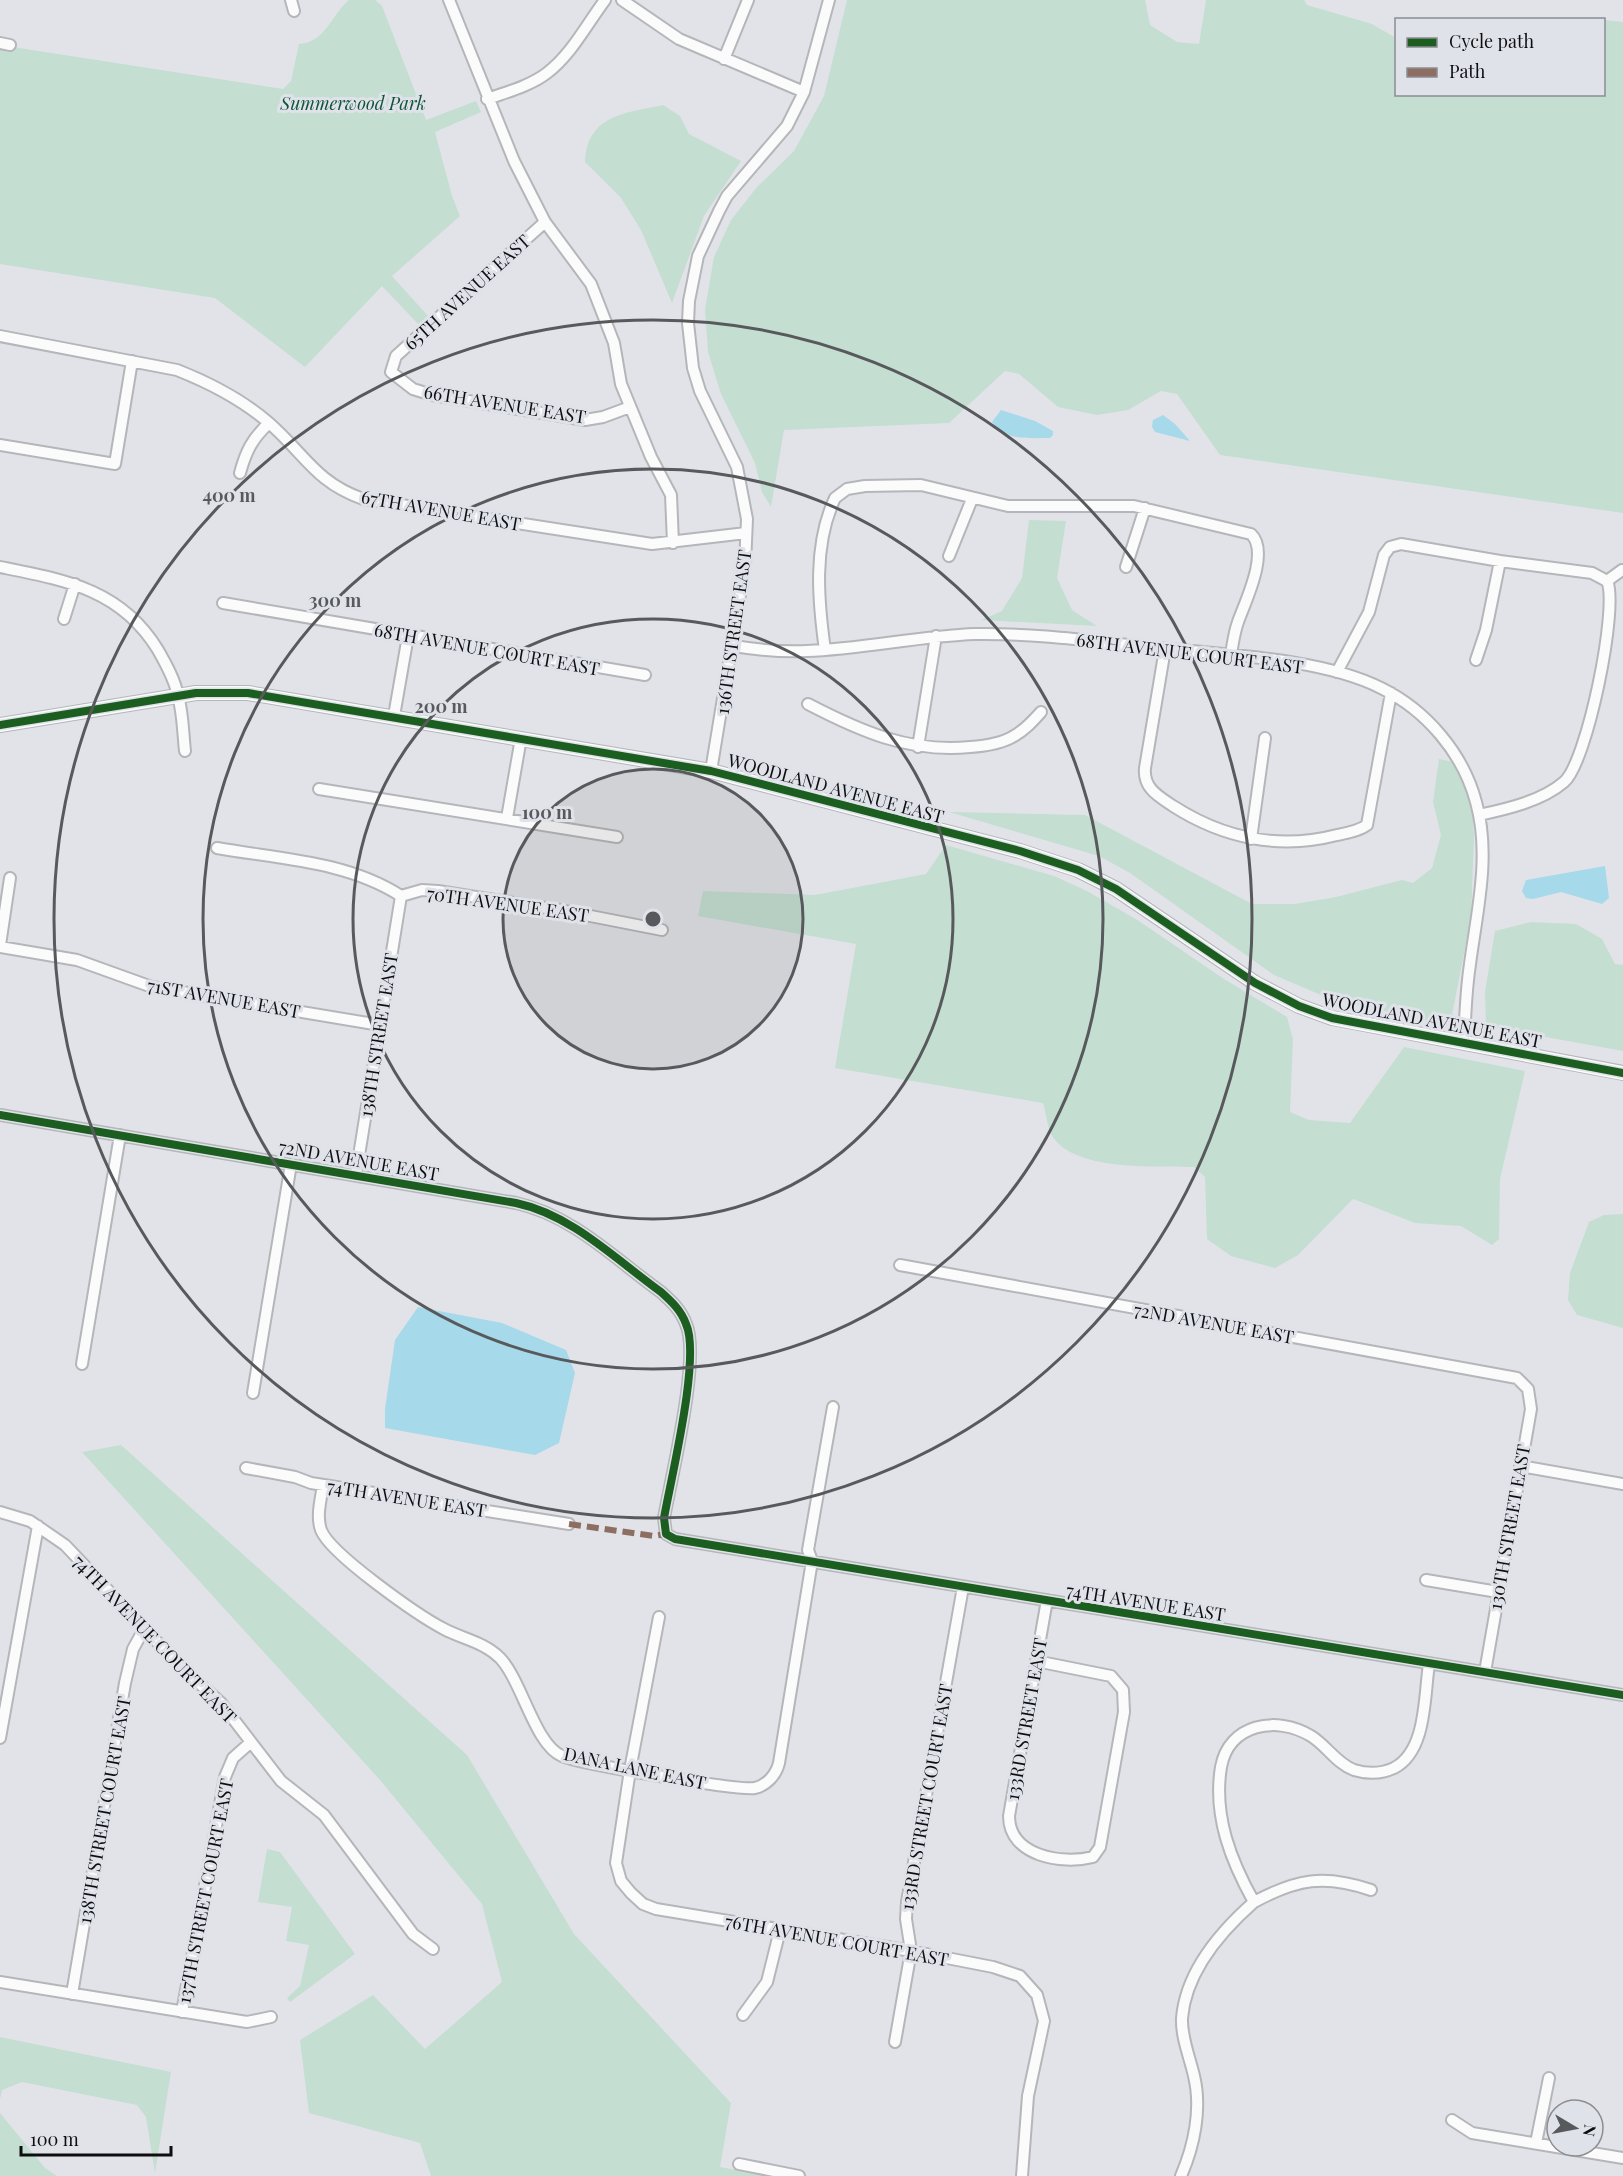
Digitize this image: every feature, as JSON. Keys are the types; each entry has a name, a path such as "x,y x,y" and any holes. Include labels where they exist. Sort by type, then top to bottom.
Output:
{"street":[{"path":"449,0 487,99 514,161 545,222 591,284 614,343 621,384 651,457 671,495 673,543"},
{"path":"487,99 529,84 547,73 561,60 605,0"},
{"path":"622,0 679,39 804,92"},
{"path":"724,59 748,0"},
{"name":"136TH STREET EAST","path":"711,771 734,646 745,565 746,533 744,503 737,467 700,391 693,368 688,323 689,301 698,256 718,211 787,126 804,92 829,0"},
{"name":"65TH AVENUE EAST","path":"391,364 396,356 545,222"},
{"name":"67TH AVENUE EAST","path":"0,336 177,370 201,379 244,404 269,423 295,447 319,476 339,490 363,499 593,537 652,544 746,533"},
{"path":"0,445 115,464 132,361"},
{"name":"66TH AVENUE EAST","path":"391,364 391,372 413,389 432,395 585,420 603,417 630,407"},
{"path":"240,473 245,453 253,438 269,423"},
{"path":"825,650 818,582 831,507 837,495 847,489 904,484 944,489 972,499 1026,507 1112,504 1144,508 1243,531 1256,539 1258,550 1256,571 1237,624 1231,654"},
{"path":"949,556 972,499"},
{"path":"1126,567 1144,508"},
{"path":"1337,672 1369,612 1388,550 1401,544 1500,561 1592,573 1607,581 1610,588 1611,607 1593,710 1578,760 1567,778 1527,801 1479,815"},
{"path":"1476,660 1486,630 1500,561"},
{"path":"0,567 75,584 97,593 124,609 163,658 178,696 185,751"},
{"path":"1607,581 1622,570"},
{"path":"64,618 75,584"},
{"name":"68TH AVENUE COURT EAST","path":"223,603 645,675"},
{"name":"68TH AVENUE COURT EAST","path":"734,646 782,652 825,650 936,636 1026,635 1231,654 1337,672 1365,680 1391,693 1418,712 1440,734 1466,773 1479,815 1482,842 1481,884 1466,997 1464,1043"},
{"path":"394,716 408,636"},
{"path":"918,747 936,636"},
{"path":"1165,649 1144,777 1148,789 1191,817 1251,839 1293,842 1329,837 1365,827 1370,817 1391,693"},
{"name":"WOODLAND AVENUE EAST","path":"0,725 178,696 222,692 248,693 711,771 1020,851 1078,870 1135,900 1235,971 1299,1006 1345,1021 1623,1073"},
{"path":"807,704 875,736 918,747 960,748 1003,741 1028,727 1041,712"},
{"path":"507,818 521,738"},
{"path":"1251,839 1265,738"},
{"path":"319,789 617,837"},
{"name":"70TH AVENUE EAST","path":"217,848 343,869 387,887 401,896 422,890 438,891 565,911 662,930"},
{"path":"0,946 10,878"},
{"name":"138TH STREET EAST","path":"356,1174 401,896"},
{"name":"71ST AVENUE EAST","path":"0,946 77,960 152,987 380,1025"},
{"name":"72ND AVENUE EAST","path":"0,1115 356,1174 536,1208 567,1222 661,1292 680,1311 689,1331 691,1362 664,1518 666,1534"},
{"path":"82,1364 120,1135"},
{"path":"254,1393 291,1164"},
{"name":"72ND AVENUE EAST","path":"900,1265 1485,1371 1511,1376 1525,1384"},
{"name":"130TH STREET EAST","path":"1485,1672 1531,1408 1525,1384"},
{"path":"812,1561 808,1550 833,1407"},
{"path":"1520,1466 1623,1484"},
{"name":"74TH AVENUE EAST","path":"246,1467 323,1485 568,1524"},
{"name":"DANA LANE EAST","path":"323,1485 319,1516 325,1537 413,1611 447,1630 486,1646 498,1656 516,1679 532,1717 554,1751 562,1756 630,1770 734,1788 754,1788 766,1782 773,1776 779,1763 812,1561"},
{"name":"74TH AVENUE COURT EAST","path":"0,1512 21,1517 65,1545 200,1686 221,1703 281,1781 324,1815 413,1934 434,1949"},
{"path":"0,1738 38,1526"},
{"name":"74TH AVENUE EAST","path":"666,1534 675,1539 1623,1695"},
{"path":"1426,1581 1498,1592"},
{"name":"133RD STREET COURT EAST","path":"895,2042 910,1952 906,1919 907,1902 963,1587"},
{"name":"133RD STREET EAST","path":"1036,1661 1111,1676 1119,1682 1125,1698 1125,1712 1097,1853 1093,1857 1075,1860 1037,1854 1026,1849 1013,1838 1009,1816 1036,1661 1047,1600"},
{"path":"630,1770 659,1617"},
{"name":"138TH STREET COURT EAST","path":"72,1994 125,1683 133,1649 144,1629"},
{"path":"1254,1902 1230,1851 1220,1805 1222,1765 1228,1748 1239,1734 1255,1726 1279,1726 1308,1734 1352,1769 1367,1773 1389,1770 1402,1763 1415,1747 1429,1664"},
{"name":"137TH STREET COURT EAST","path":"182,2012 223,1786 233,1758 250,1742"},
{"name":"76TH AVENUE COURT EAST","path":"630,1770 616,1863 617,1871 626,1887 643,1904 656,1909 1008,1970 1028,1982 1040,2003 1044,2021 1028,2096 1023,2176"},
{"path":"1181,2176 1192,2145 1196,2111 1195,2080 1182,2019 1187,1999 1210,1949 1231,1923 1254,1902 1300,1881 1323,1880 1371,1890"},
{"path":"743,2015 767,1982 780,1930"},
{"path":"0,1982 247,2022 271,2017"},
{"path":"1536,2143 1549,2078"},
{"path":"1452,2120 1472,2133 1623,2158"},
{"path":"739,2164 799,2176"}],"green space":[{"name":"Summerwood Park","path":"349,0 375,0 382,6 426,120 476,101 481,112 435,132 452,196 460,216 392,276 428,316 419,325 382,286 305,367 215,298 0,264 0,45 283,89 291,81 299,44 308,42 322,33"},
{"path":"847,0 1145,0 1150,25 1177,42 1199,44 1206,0 1304,0 1307,5 1372,24 1395,37 1395,96 1605,96 1605,20 1623,22 1623,513 1220,455 1177,394 1161,391 1128,410 1097,415 1058,407 1019,374 1005,371 949,423 784,430 771,507 762,492 755,463 721,394 708,352 705,309 714,257 731,220 757,187 794,151 824,96"},
{"path":"663,105 680,116 689,134 741,161 704,216 672,303 641,230 621,198 585,162 587,146 601,125 622,114"},
{"path":"1029,520 1066,521 1057,578 1072,610 1097,626 981,620 1002,611 1022,578"},
{"path":"1439,759 1453,762 1472,802 1474,837 1471,917 1450,1026 1328,998 1274,975 1130,873 1099,856 949,812 1085,815 1252,904 1295,904 1336,897 1402,880 1413,883 1432,868 1441,835 1433,802"},
{"path":"946,845 1054,876 1087,891 1139,921 1224,979 1287,1017 1293,1039 1290,1112 1309,1120 1350,1123 1404,1047 1525,1071 1500,1179 1499,1239 1492,1245 1461,1226 1415,1223 1353,1199 1298,1255 1275,1268 1231,1256 1207,1239 1205,1177 1194,1167 1116,1164 1077,1155 1061,1146 1051,1134 1043,1103 835,1068 856,944 698,916 703,891 815,895 926,874"},
{"path":"1531,922 1576,924 1602,939 1615,964 1623,965 1623,1051 1486,1026 1485,992 1495,931"},
{"path":"1623,1214 1623,1328 1577,1315 1568,1300 1570,1273 1589,1222 1604,1215"},
{"path":"121,1445 467,1755 574,1934 731,2103 720,2167 768,2176 431,2176 420,2143 309,2113 300,2040 373,1995 425,2049 502,1982 482,1904 380,1780 82,1452"},
{"path":"267,1849 280,1852 355,1954 290,2002 287,1998 300,1986 309,1945 286,1941 292,1907 258,1902"},
{"path":"0,2037 171,2072 155,2173 146,2117 137,2105 22,2082 2,2090 0,2099"},
{"path":"0,2113 45,2168 57,2176 0,2176"}],"water":[{"path":"1001,410 1035,421 1053,431 1053,435 1050,438 1026,438 1004,433 992,422"},
{"path":"1163,415 1175,424 1190,441 1155,432 1152,427 1153,420"},
{"path":"1605,866 1609,898 1602,904 1561,892 1533,899 1526,898 1522,891 1526,880"},
{"path":"418,1307 502,1323 566,1350 575,1373 559,1443 535,1455 385,1428 385,1409 395,1340"}],"marked path":[{"path":"569,1524 654,1536 666,1534"}],"cycle path":[{"path":"0,725 196,693 248,693 711,771 1020,851 1078,870 1116,889 1255,983 1299,1006 1332,1018 1623,1073"},
{"path":"0,1115 516,1203 556,1217 574,1228 661,1292 679,1310 686,1324 690,1340 690,1363 678,1448 664,1518 666,1534 675,1539 1623,1695"}]}
